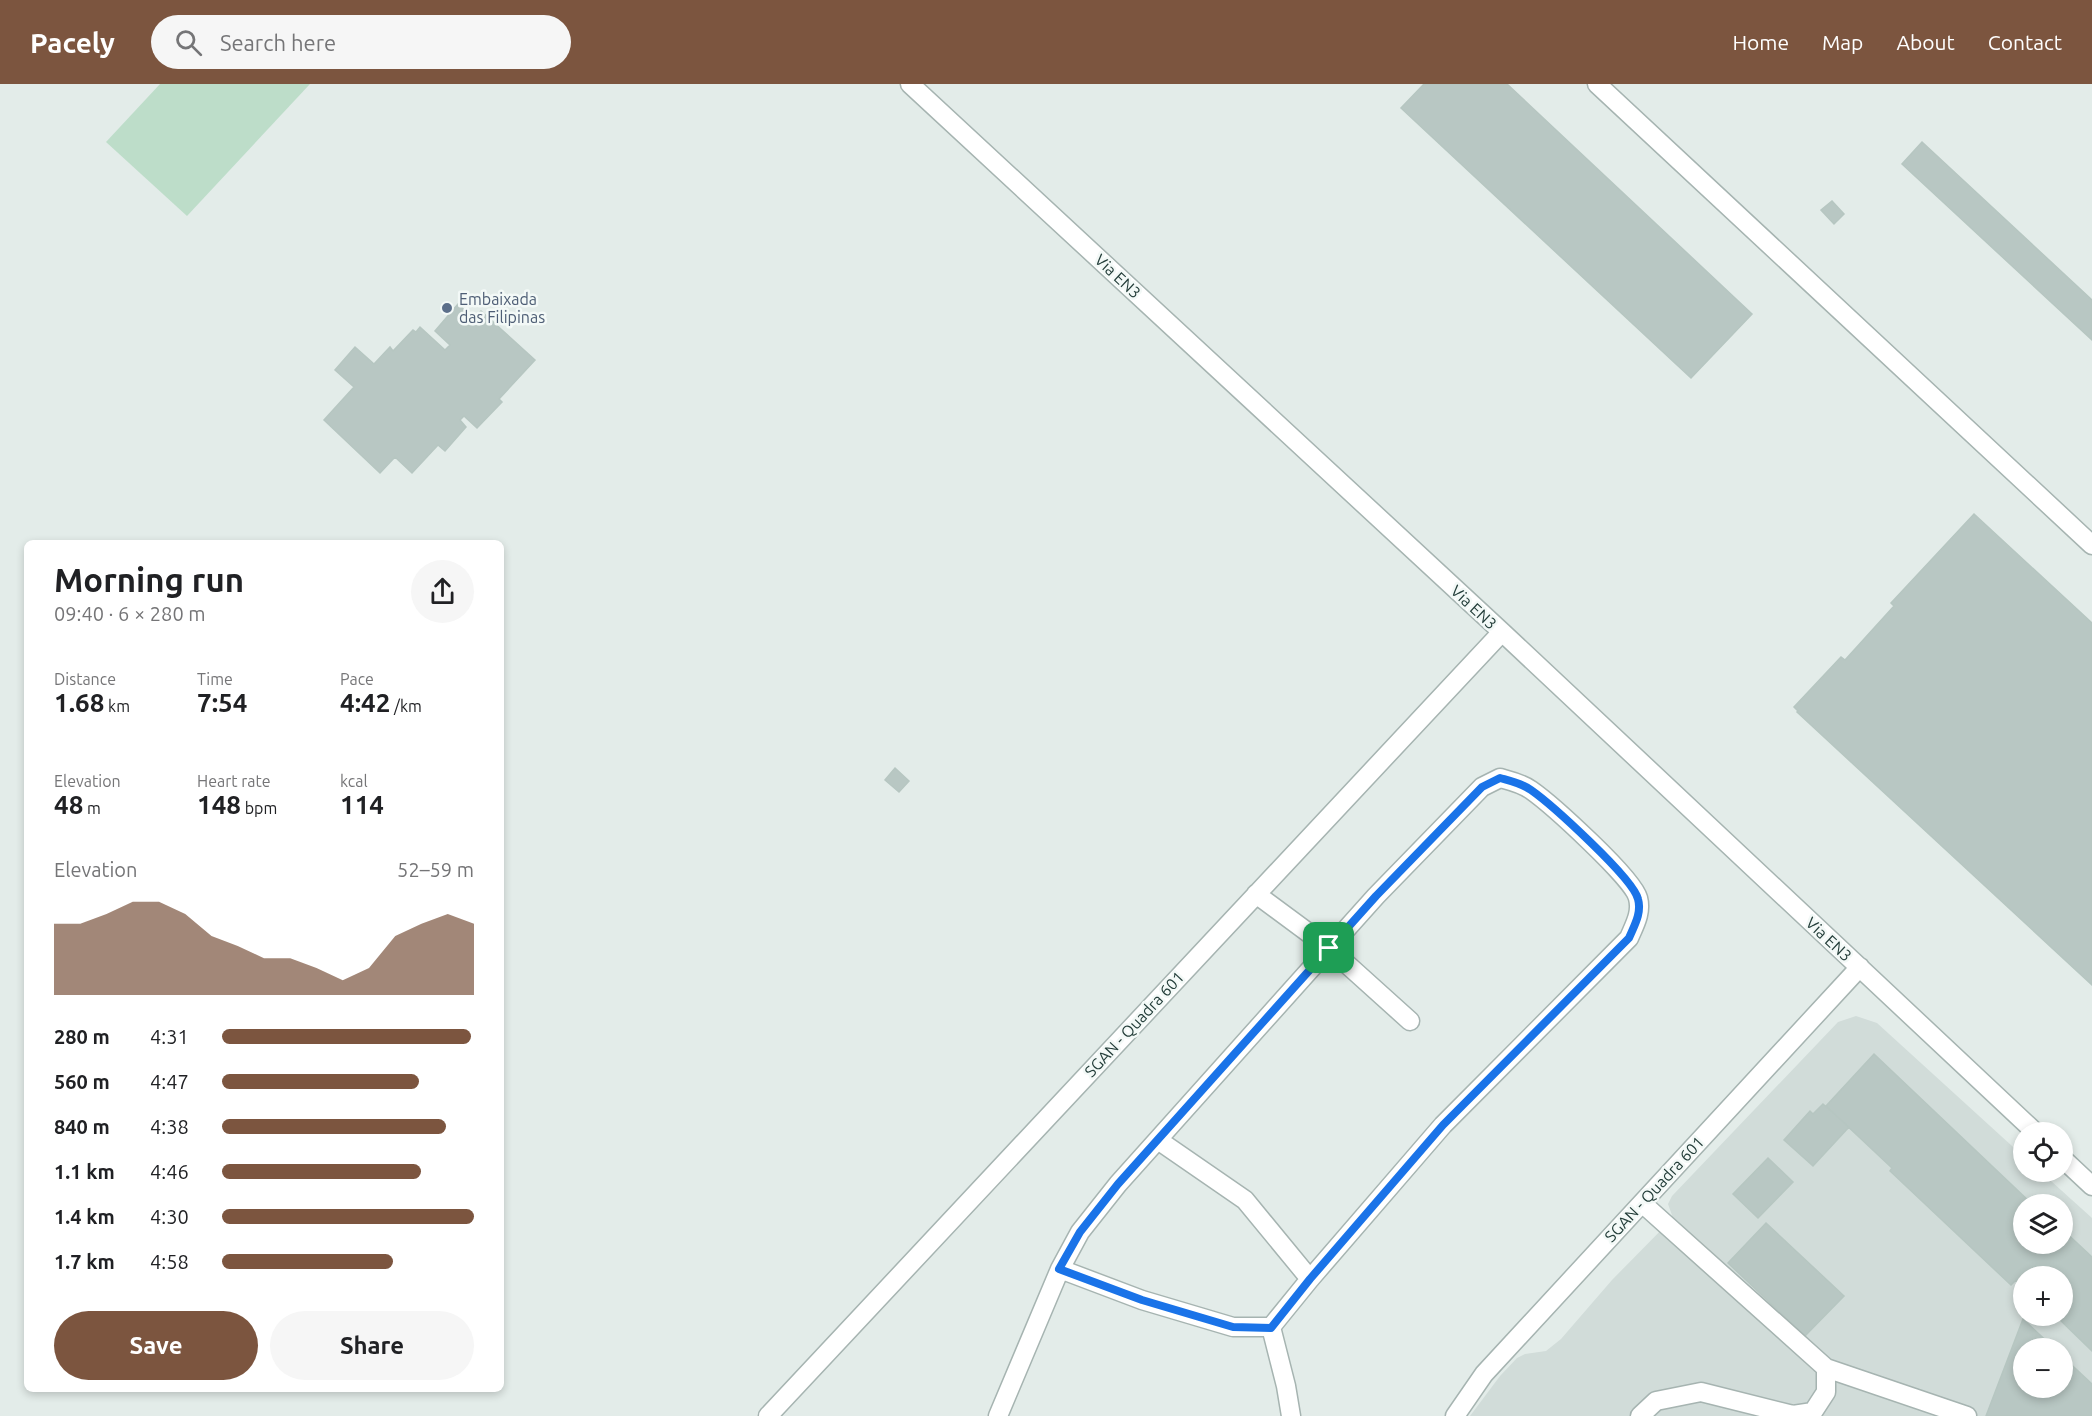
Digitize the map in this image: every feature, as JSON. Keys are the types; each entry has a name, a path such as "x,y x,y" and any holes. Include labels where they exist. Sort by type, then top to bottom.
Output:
{"street":[{"name":"Via EN3","path":"910,84 1502,632 2024,1122"},
{"path":"1597,84 2092,545"},
{"name":"SGAN - Quadra 601","path":"768,1416 1502,632"},
{"path":"998,1416 1059,1269 1080,1232 1158,1140 1376,896 1482,787 1500,778 1517,782 1530,790 1585,837 1631,884 1638,897 1639,911 1629,938 1443,1125 1310,1279 1271,1328"},
{"path":"1256,894 1329,948 1410,1021"},
{"name":"SGAN - Quadra 601","path":"1455,1416 1484,1374 1860,967"},
{"path":"1158,1140 1245,1200 1310,1279"},
{"path":"2073,1168 2092,1186"},
{"path":"1642,1203 1826,1368 1967,1416"},
{"path":"1059,1269 1142,1300 1233,1327 1271,1328"},
{"path":"1271,1328 1292,1416"},
{"path":"1640,1416 1656,1401 1701,1392 1793,1416 1813,1412 1826,1392 1826,1368"}],"shaded area":[{"path":"1856,1016 1877,1023 2013,1147 2013,1182 2052,1182 2065,1194 2013,1194 2013,1254 2073,1254 2073,1201 2092,1218 2092,1416 1470,1416 1500,1376 1517,1358 1525,1354 1546,1351 1561,1339 1612,1280 1673,1218 1668,1204 1672,1196 1838,1022"}],"green space":[{"path":"160,84 310,84 187,216 106,142"}],"building":[{"path":"1424,84 1507,84 1752,314 1691,378 1401,108"},
{"path":"1424,84 1507,84 1752,314 1691,378 1401,108"},
{"path":"1922,142 2092,300 2092,340 1902,164"},
{"path":"1922,142 2092,300 2092,340 1902,164"},
{"path":"1832,201 1844,214 1834,224 1821,210"},
{"path":"1832,201 1844,214 1834,224 1821,210"},
{"path":"458,304 474,318 481,311 535,360 499,399 502,402 477,428 464,416 460,420 466,427 445,451 438,445 412,473 395,457 380,473 324,420 354,387 335,370 355,347 374,364 390,347 393,351 413,330 416,332 420,327 445,350 450,345 435,331"},
{"path":"458,304 474,318 481,311 535,360 499,399 502,402 477,428 464,416 460,420 466,427 445,451 438,445 412,473 395,457 380,473 324,420 354,387 335,370 355,347 374,364 390,347 393,351 413,330 416,332 420,327 445,350 450,345 435,331"},
{"path":"1974,514 2092,623 2092,985 1794,707 1841,657 1845,660 1894,606 1891,603"},
{"path":"1974,514 2092,623 2092,985 1794,707 1841,657 1845,660 1894,606 1891,603"},
{"path":"895,768 909,781 899,792 885,780"},
{"path":"895,768 909,781 899,792 885,780"},
{"path":"1874,1054 2021,1194 2013,1194 2013,1254 2073,1254 2073,1239 2092,1257 2092,1351 2066,1326 2073,1326 2073,1266 2013,1266 2011,1285 1890,1171 1892,1168 1826,1106"},
{"path":"1874,1054 2021,1194 2013,1194 2013,1254 2073,1254 2073,1239 2092,1257 2092,1351 2066,1326 2073,1326 2073,1266 2013,1266 2011,1285 1890,1171 1892,1168 1826,1106"},
{"path":"1823,1104 1849,1127 1813,1166 1784,1140 1810,1111 1813,1114"},
{"path":"1823,1104 1849,1127 1813,1166 1784,1140 1810,1111 1813,1114"},
{"path":"1768,1158 1793,1182 1758,1218 1733,1194"},
{"path":"1768,1158 1793,1182 1758,1218 1733,1194"},
{"path":"1766,1223 1844,1296 1805,1336 1728,1263"},
{"path":"1766,1223 1844,1296 1805,1336 1728,1263"},
{"path":"2020,1326 2030,1326 2043,1338 2016,1338"},
{"path":"2020,1326 2030,1326 2043,1338 2016,1338"},
{"path":"2013,1345 2013,1398 2073,1398 2073,1366 2092,1384 2092,1416 1986,1416"},
{"path":"2013,1345 2013,1398 2073,1398 2073,1366 2092,1384 2092,1416 1986,1416"}],"place":[{"name":"Embaixada das Filipinas","path":"447,308"}],"route":[{"path":"1500,778 1517,782 1530,790 1585,837 1631,884 1638,897 1639,911 1629,938 1443,1125 1310,1279 1271,1328 1233,1327 1142,1300 1059,1269 1080,1232 1118,1184 1329,948 1482,787 1500,778"}]}
